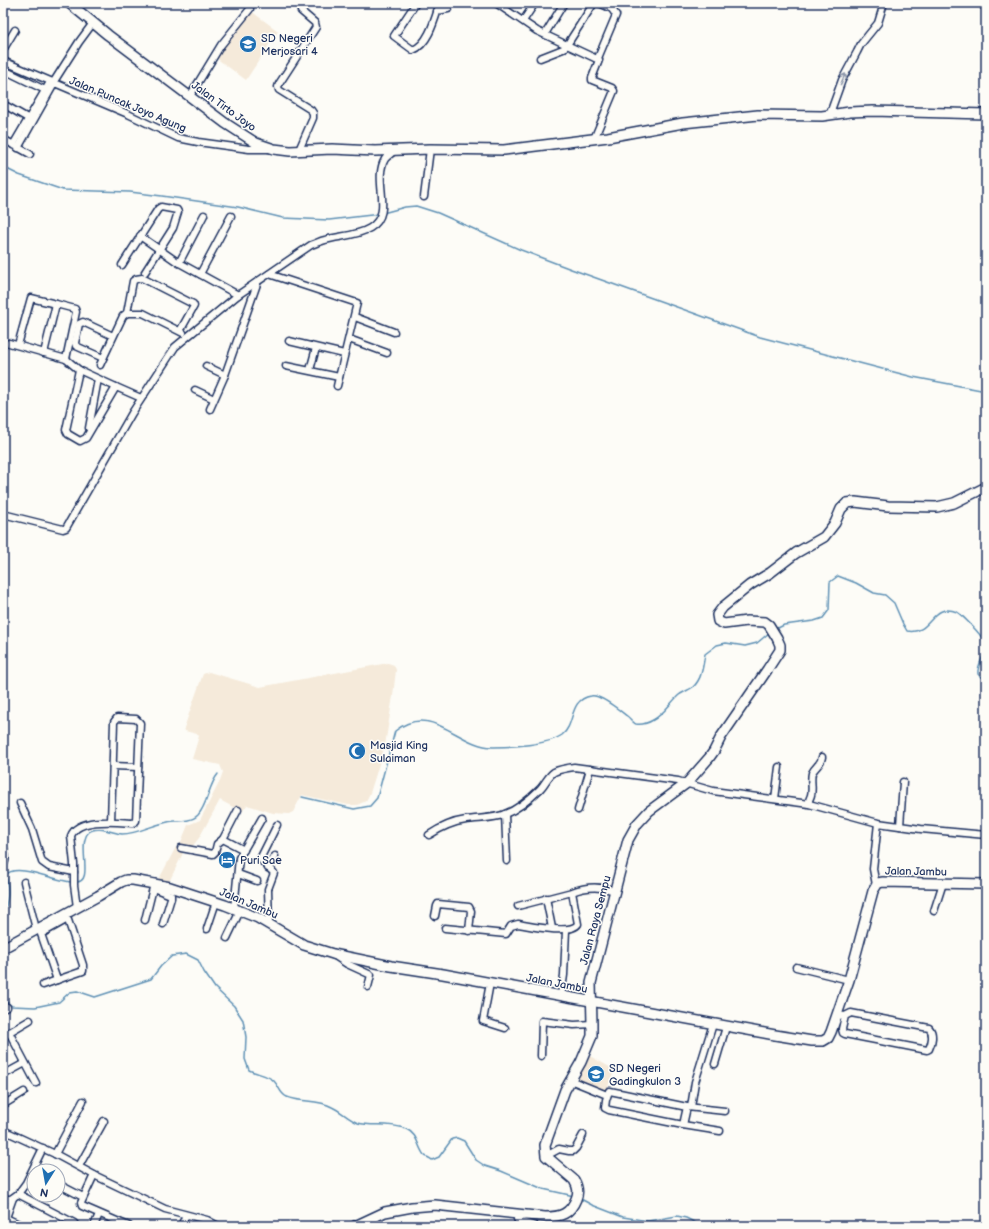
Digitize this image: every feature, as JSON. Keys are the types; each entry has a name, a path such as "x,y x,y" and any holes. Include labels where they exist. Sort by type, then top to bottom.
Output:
{"street":[{"name":"Jalan Tirto Joyo","path":"69,3 93,23 240,134 261,146 274,149 374,151 430,149 504,150 594,139 683,123 758,115 829,116 850,112 873,111 986,114"},
{"path":"299,150 313,118 313,113 311,110 280,90 278,87 316,27 316,23 301,11 305,3"},
{"path":"416,3 394,36 413,50 417,49 426,38 440,3"},
{"path":"437,11 448,9 450,3"},
{"path":"496,3 504,5 523,21 545,34 598,58"},
{"path":"523,21 535,3"},
{"path":"545,34 564,3"},
{"path":"540,58 563,49 567,45 594,3"},
{"path":"594,139 614,91 612,88 592,80 599,62 598,58 616,15 612,10 599,3"},
{"path":"829,116 842,80 861,44 878,23 884,3"},
{"path":"978,3 986,8"},
{"path":"190,96 221,45 250,8"},
{"path":"16,146 52,83 93,23"},
{"path":"3,50 15,30"},
{"name":"Jalan Puncak Joyo Agung","path":"3,61 128,114 178,138 249,149 274,149"},
{"path":"6,72 45,90"},
{"path":"31,120 45,90 52,83"},
{"path":"3,104 31,120"},
{"path":"3,139 30,154"},
{"path":"424,197 430,149"},
{"path":"3,514 63,529 66,528 141,398 171,352 238,295 311,246 324,240 367,230 375,225 380,217 382,206 380,188 381,171 384,161 394,151"},
{"path":"122,265 158,209 161,207 177,210 178,212 173,228 145,272"},
{"path":"179,263 204,215"},
{"path":"200,274 231,216"},
{"path":"140,236 179,263 238,295"},
{"path":"268,274 355,302 357,305 337,386"},
{"path":"100,365 126,312 133,281 139,278 142,278 193,304 194,306 180,331"},
{"path":"210,409 225,375 256,284"},
{"path":"18,345 31,298 75,309 76,312 66,359"},
{"path":"44,353 56,304"},
{"path":"126,312 143,313 188,336"},
{"path":"355,317 394,332"},
{"path":"103,358 76,346 75,343 79,324 83,322 113,336"},
{"path":"349,339 387,353"},
{"path":"289,341 344,354"},
{"path":"9,343 66,359 79,370 141,398"},
{"path":"310,370 316,348"},
{"path":"206,366 225,375"},
{"path":"286,366 339,377"},
{"path":"79,370 66,432 80,441 84,440 116,387"},
{"path":"89,432 98,379"},
{"path":"195,390 214,399"},
{"name":"Jalan Raya Sempu","path":"546,1156 545,1145 570,1080 578,1068 592,1036 590,1002 591,983 628,840 633,830 649,811 687,783 714,751 721,737 778,654 780,645 769,625 761,622 724,624 718,621 717,615 723,607 750,585 770,573 796,553 824,536 835,523 842,509 847,503 855,502 888,506 937,507 954,503 986,487"},
{"path":"77,907 74,885 73,833 87,823 133,823 136,821 140,723 136,719 117,718 114,722 111,822"},
{"path":"809,804 808,799 811,794 812,773 820,764 822,757"},
{"path":"113,766 138,767"},
{"path":"429,835 452,823 505,814 517,808 539,790 552,773 574,767 661,778 687,783 713,791 809,804 878,823 986,835"},
{"path":"775,800 779,767"},
{"path":"578,810 590,769"},
{"path":"900,826 903,782"},
{"path":"20,803 32,829 42,862 49,867 74,875"},
{"path":"182,848 213,854 217,844 224,839 238,810"},
{"path":"505,814 507,861"},
{"path":"227,938 237,910 239,858 262,818"},
{"path":"876,885 873,869 878,823"},
{"path":"269,924 268,889 274,873 260,859 277,825"},
{"path":"224,839 244,850"},
{"path":"3,844 6,856 3,865"},
{"path":"268,868 275,856"},
{"path":"238,874 257,881"},
{"name":"Jalan Jambu","path":"3,948 39,930 126,880 133,880 216,902 269,924 312,948 333,954 726,1027 796,1039 823,1041 829,1037 841,1016 870,898 876,885 883,882 986,884"},
{"path":"24,882 57,980"},
{"path":"934,911 943,883"},
{"path":"145,920 154,886 171,895 164,924"},
{"path":"518,906 579,889 605,887 615,891"},
{"path":"445,928 506,934 511,926 518,924 566,930 576,927 578,924 572,892"},
{"path":"546,898 552,928"},
{"path":"207,929 216,902"},
{"path":"435,916 438,904 470,907 469,931"},
{"path":"39,930 68,920 84,965 84,970 82,973 43,985"},
{"path":"561,996 564,975 566,930"},
{"path":"333,954 348,964 372,975 368,987"},
{"path":"366,971 379,963"},
{"path":"796,967 849,980"},
{"path":"490,982 483,1021 505,1028"},
{"path":"851,1013 929,1028 932,1032 930,1047 927,1050 845,1034 842,1029 841,1016 851,1013"},
{"path":"30,1020 6,1034 36,1083"},
{"path":"541,1056 542,1021 574,1025 592,1024"},
{"path":"683,1125 689,1107 694,1082 713,1024"},
{"path":"715,1064 726,1027"},
{"path":"3,1075 25,1063"},
{"path":"570,1080 607,1095"},
{"path":"720,1131 607,1109 605,1104 607,1095 609,1091 613,1091 689,1107 725,1111"},
{"path":"3,1104 24,1092"},
{"path":"55,1154 84,1101"},
{"path":"79,1166 104,1121"},
{"path":"3,1130 43,1148 166,1210 218,1226"},
{"path":"355,1226 384,1212 435,1204 554,1217 567,1212 574,1206 577,1197 577,1185 574,1180 546,1156 559,1149 573,1151 583,1135"},
{"path":"3,1226 15,1196 26,1183 43,1148"},
{"path":"94,1175 83,1197 81,1204 82,1206 118,1224 130,1226"},
{"path":"66,1188 83,1197"},
{"path":"3,1208 4,1199 15,1196 74,1223 76,1226"},
{"path":"94,1226 99,1214"},
{"path":"518,1214 518,1221 535,1226"},
{"path":"181,1226 186,1215"},
{"path":"6,1218 23,1226"}],"shaded area":[{"name":"SD Negeri Merjosari 4","path":"251,11 278,31 246,80 216,58"},
{"path":"388,663 394,665 396,670 393,696 385,745 370,793 366,801 357,805 348,805 302,795 293,812 289,814 273,813 247,805 242,812 220,800 199,838 187,853 183,853 169,882 159,879 176,847 179,847 188,825 200,820 223,772 220,765 192,759 199,736 197,734 185,731 184,728 203,674 209,672 260,687"},
{"name":"SD Negeri Gadingkulon 3","path":"588,1055 615,1070 606,1091 575,1079"}],"waterway":[{"path":"3,167 19,175 63,190 130,192 162,196 238,207 283,218 329,220 380,214"},
{"path":"383,213 405,207 416,206 438,213 521,250 760,337 913,377 986,391"},
{"path":"776,629 784,625 814,621 823,618 829,610 830,582 838,576 856,583 874,593 885,595 894,603 907,631 922,629 936,614 942,611 948,610 959,613 976,630 984,641 985,651 979,666 978,674 981,677 986,677"},
{"path":"302,797 354,809 370,806 377,798 395,731 408,723 421,721 433,723 469,741 481,745 494,747 529,745 548,741 562,735 569,725 575,707 584,698 591,696 599,697 609,703 636,724 647,723 660,715 679,695 695,685 703,667 705,654 717,645 726,643 745,646 757,643 769,633"},
{"path":"76,882 81,880 84,876 84,845 85,838 89,832 92,830 101,829 122,834 135,832 161,823 190,820 201,811 212,784 218,774"},
{"path":"3,915 8,895 6,875 11,872 28,872 72,882"},
{"path":"3,999 12,1006 35,1007 59,1002 70,992 77,991 95,997 151,979 161,966 172,956 186,954 198,960 215,988 234,1006 243,1020 246,1037 245,1059 249,1070 272,1079 285,1096 292,1099 327,1105 358,1123 369,1125 387,1125 406,1129 413,1134 424,1155 432,1160 439,1157 452,1139 457,1138 464,1141 476,1160 485,1166 501,1171 543,1189 574,1196"},
{"path":"579,1198 592,1205 623,1217 648,1221 677,1216 686,1218 702,1226"}],"place":[{"name":"SD Negeri Merjosari 4","path":"248,44"},
{"name":"Masjid King Sulaiman","path":"357,751"},
{"name":"Puri Sae","path":"227,860"},
{"name":"SD Negeri Gadingkulon 3","path":"596,1074"}]}
